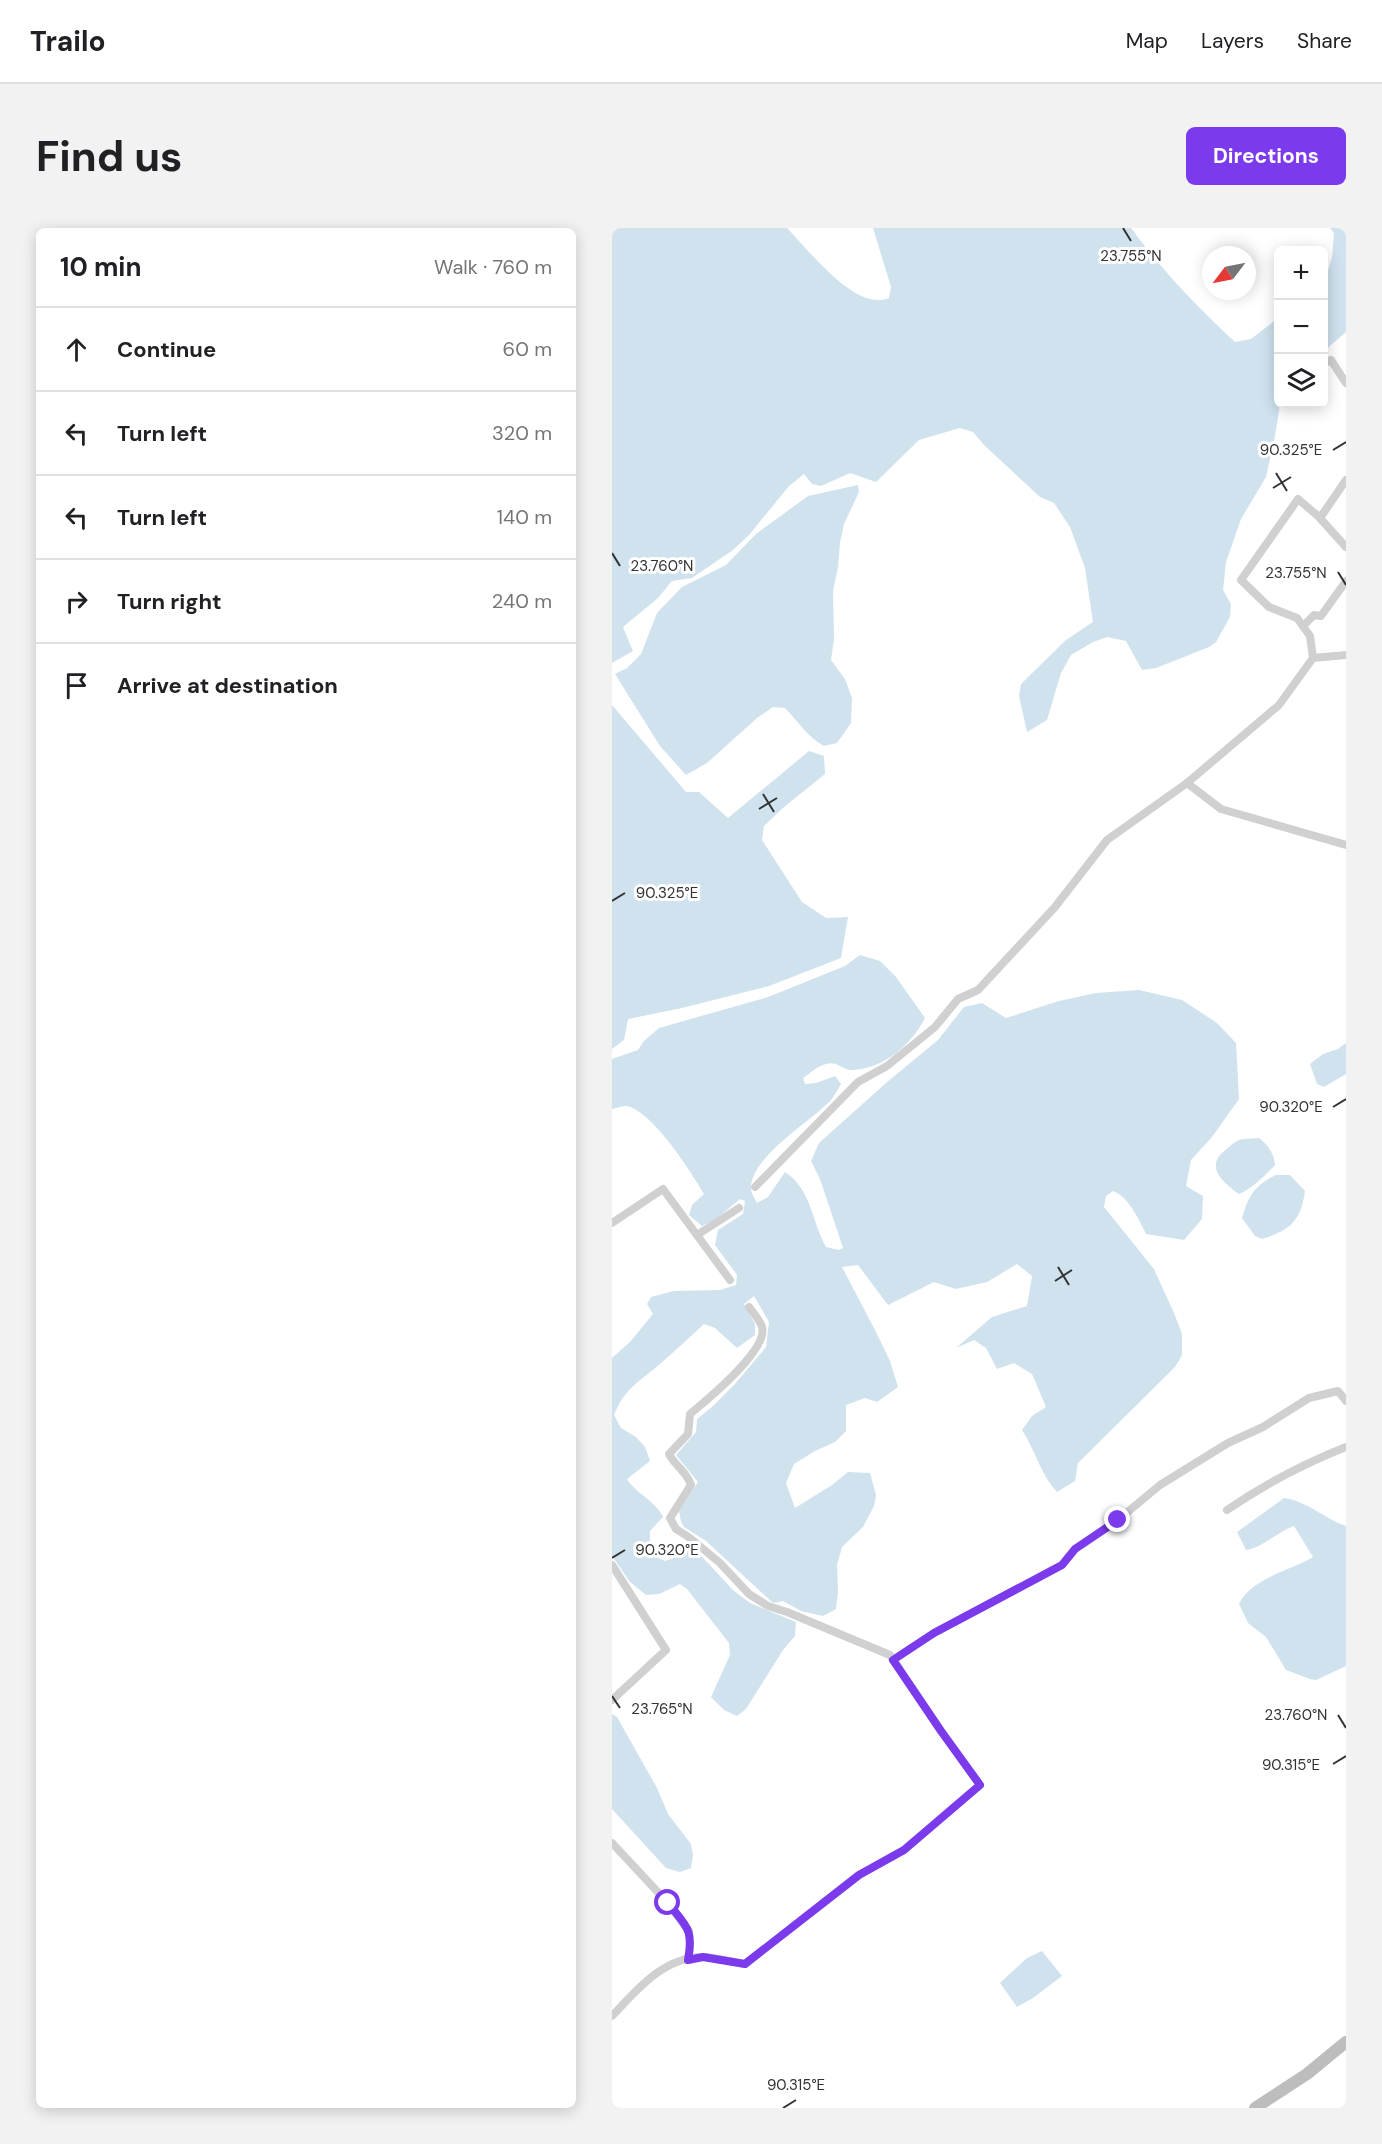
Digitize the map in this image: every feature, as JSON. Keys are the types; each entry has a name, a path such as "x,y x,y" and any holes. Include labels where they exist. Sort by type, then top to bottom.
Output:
{"street":[{"path":"1328,361 1331,360 1346,383"},
{"path":"1320,518 1346,480"},
{"path":"755,1186 858,1083 887,1066 934,1027 958,999 978,990 1055,906 1107,840 1187,783 1279,705 1313,658 1310,636 1297,618 1269,607 1240,580 1298,499 1320,518 1346,547"},
{"path":"1303,626 1314,615 1321,616 1346,581"},
{"path":"1313,658 1346,655"},
{"path":"1187,783 1221,809 1346,845"},
{"path":"612,1223 663,1189 730,1280"},
{"path":"697,1235 739,1208"},
{"path":"612,2016 646,1981 672,1963 703,1957 745,1964 859,1875 904,1850 980,1785 890,1655 768,1606 748,1593 720,1563 676,1529 669,1518 691,1485 688,1476 669,1454 688,1434 690,1414 721,1388 749,1358 762,1335 762,1327 749,1307"},
{"path":"893,1660 934,1633 1062,1565 1075,1549 1118,1520 1160,1485 1228,1443 1263,1427 1309,1398 1338,1391 1346,1401"},
{"path":"1227,1510 1260,1487 1305,1463 1346,1448"},
{"path":"612,1565 666,1650 612,1701"},
{"path":"612,1843 668,1903 689,1931 688,1960"},
{"path":"1255,2108 1307,2074 1346,2042"}],"water":[{"path":"612,228 787,228 820,264 848,288 862,296 876,300 889,298 891,287 873,228 1131,228 1180,288 1235,342 1251,339 1274,321 1274,408 1279,408 1275,436 1266,477 1241,519 1226,562 1223,590 1231,604 1230,617 1216,642 1209,647 1156,668 1142,670 1126,641 1107,637 1093,642 1071,655 1061,673 1047,720 1027,732 1019,696 1021,684 1066,640 1093,622 1085,568 1070,527 1054,503 1040,497 973,432 960,428 919,440 876,482 850,473 821,486 812,484 804,474 789,486 749,535 733,550 692,578 672,581 658,598 623,627 633,651 612,663"},
{"path":"1330,228 1346,228 1346,332 1328,348 1328,270 1332,258 1334,233"},
{"path":"858,485 859,492 844,524 833,591 834,639 831,660 845,679 852,698 851,723 837,743 824,746 808,733 785,708 773,707 757,718 707,763 686,775 660,746 615,674 627,668 641,654 657,613 682,587 726,565 756,534 808,496"},
{"path":"612,705 686,792 699,792 728,818 809,751 824,756 825,774 764,826 762,840 802,902 826,918 848,917 841,958 769,986 628,1019 624,1040 612,1049"},
{"path":"860,955 880,961 896,977 925,1018 905,1046 876,1065 851,1070 830,1063 803,1078 805,1084 816,1083 835,1076 841,1084 831,1100 770,1153 753,1178 751,1190 757,1203 768,1197 785,1172 794,1179 806,1197 826,1247 839,1250 843,1248 820,1179 811,1161 819,1143 938,1040 964,1007 982,1003 1006,1018 1059,1001 1096,993 1139,990 1182,1000 1217,1023 1236,1043 1239,1099 1212,1137 1191,1160 1186,1186 1203,1196 1202,1219 1184,1240 1146,1234 1124,1198 1113,1191 1106,1196 1104,1207 1154,1269 1182,1334 1182,1355 1175,1367 1078,1463 1075,1481 1057,1492 1047,1478 1022,1430 1032,1416 1046,1407 1032,1374 1014,1363 997,1369 986,1348 974,1340 956,1348 992,1317 1027,1306 1032,1276 1017,1264 987,1282 956,1289 934,1282 888,1305 858,1265 842,1267 890,1361 898,1387 877,1402 865,1398 846,1405 846,1431 835,1442 794,1464 786,1483 795,1508 848,1472 870,1473 876,1495 874,1506 863,1527 842,1547 837,1565 836,1609 823,1616 801,1611 783,1601 773,1603 706,1541 684,1527 681,1522 679,1511 698,1482 676,1455 696,1432 697,1419 734,1385 766,1347 769,1322 754,1296 744,1304 755,1324 755,1335 737,1348 715,1328 704,1324 628,1391 614,1415 621,1428 636,1437 645,1447 650,1461 627,1479 660,1511 663,1517 650,1531 650,1554 665,1561 677,1557 691,1545 734,1591 750,1603 796,1622 795,1636 783,1650 746,1709 737,1716 724,1710 711,1697 730,1655 729,1643 687,1589 680,1584 659,1594 646,1595 630,1582 612,1556 612,1358 630,1342 653,1314 647,1304 651,1297 674,1291 720,1290 736,1285 737,1275 715,1245 718,1230 743,1214 745,1201 740,1199 716,1219 702,1226 689,1215 692,1205 704,1194 670,1143 647,1118 626,1106 612,1109 612,1059 638,1050 644,1041 659,1028 768,997 845,966"},
{"path":"1346,1043 1346,1074 1324,1087 1317,1084 1310,1064 1323,1054 1338,1049"},
{"path":"1259,1138 1270,1150 1275,1165 1263,1177 1239,1194 1223,1181 1216,1170 1218,1158 1237,1141"},
{"path":"1276,1175 1290,1175 1305,1191 1303,1201 1297,1217 1287,1228 1262,1239 1255,1236 1242,1218 1253,1192"},
{"path":"1284,1498 1308,1506 1346,1526 1346,1666 1316,1680 1286,1670 1266,1637 1248,1623 1239,1604 1252,1588 1262,1581 1313,1557 1294,1526 1246,1550 1237,1532"},
{"path":"612,1714 617,1717 657,1788 668,1814 691,1844 693,1855 691,1868 680,1872 666,1868 612,1809"},
{"path":"1042,1951 1062,1976 1017,2007 1000,1983 1027,1958"}],"route":[{"path":"668,1903 689,1931 688,1960 703,1957 745,1964 859,1875 904,1850 980,1785 893,1660 934,1633 1062,1565 1075,1549 1118,1520"}]}
